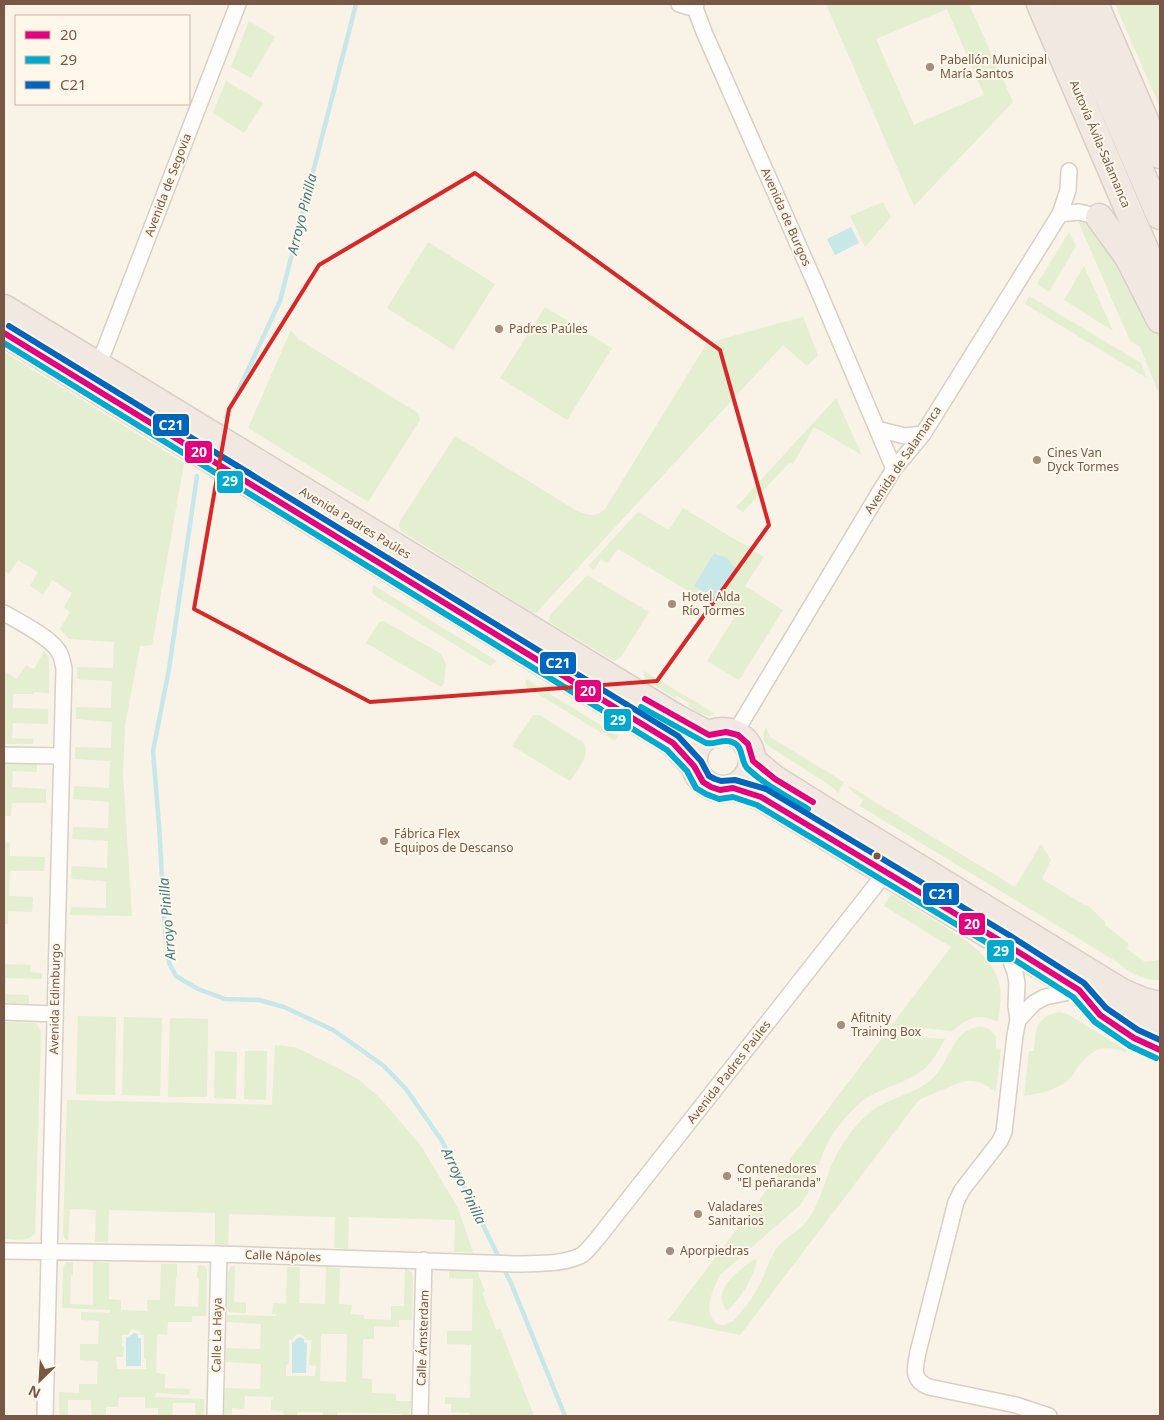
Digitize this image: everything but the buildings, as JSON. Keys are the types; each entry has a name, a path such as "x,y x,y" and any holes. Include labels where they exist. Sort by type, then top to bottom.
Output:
{"highway":[{"name":"Autovía Ávila-Salamanca","path":"1040,4 1160,284"},
{"path":"1068,4 1160,216"},
{"path":"1095,4 1153,128 1160,155"},
{"path":"1099,217 1128,257 1160,320"},
{"name":"Avenida Padres Paúles","path":"4,308 677,718 708,735"},
{"name":"Avenida Padres Paúles","path":"4,333 673,743 694,766"},
{"path":"734,788 744,782 750,773 753,761 751,750 744,740 735,733 721,731 708,735 699,743 694,754 694,766 703,782 720,790 734,788 761,797 1079,990 1138,1024 1160,1031"},
{"path":"753,761 775,778 831,814 1122,992 1143,1001 1160,1005"}],"street":[{"name":"Avenida de Segovia","path":"96,364 104,352 238,4"},
{"path":"679,4 688,7 695,4"},
{"name":"Avenida de Burgos","path":"695,4 704,32 816,285 894,469"},
{"name":"Avenida de Salamanca","path":"735,733 894,469 923,434 1060,214 1068,190 1069,170"},
{"path":"1060,214 1079,212 1099,217"},
{"path":"877,429 905,436 923,434"},
{"name":"Avenida Edimburgo","path":"4,612 55,646 60,654 64,669 45,1416"},
{"path":"4,755 62,756"},
{"name":"Avenida Padres Paúles","path":"563,1261 582,1255 597,1239 886,872"},
{"path":"1004,943 1015,972 1018,1020 1004,1132 1000,1141 962,1190 956,1202 915,1367 918,1380 929,1387 1016,1405 1049,1416"},
{"path":"1018,1020 1034,1003 1045,997 1079,990"},
{"path":"4,1012 54,1014"},
{"name":"Calle Nápoles","path":"4,1251 219,1254 515,1264 542,1264 563,1261"},
{"name":"Calle La Haya","path":"216,1416 219,1254"},
{"name":"Calle Ámsterdam","path":"420,1416 424,1260"}],"highlighted area":[{"path":"475,173 720,350 769,525 657,681 370,702 194,609 229,409 319,265"}],"green space":[{"path":"826,4 969,4 1013,102 914,206","holes":["947,9 984,95 914,125 876,39"]},
{"path":"1115,4 1160,4 1160,107"},
{"path":"249,21 275,37 251,78 231,67"},
{"path":"226,81 263,103 244,133 213,113"},
{"path":"883,202 891,217 865,247 850,216"},
{"path":"1078,221 1089,225 1103,237 1150,313 1160,337 1160,396 1140,347 1130,341"},
{"path":"1069,232 1076,246 1049,292 1037,284"},
{"path":"428,242 495,284 453,350 387,308"},
{"path":"1084,266 1113,331 1064,300"},
{"path":"1029,296 1141,363 1147,378 1025,304"},
{"path":"545,307 612,348 567,420 500,378"},
{"path":"803,317 818,355 807,366 783,345 537,612 533,613 401,531 400,521 455,436 577,511 595,515 602,512 707,343"},
{"path":"291,330 298,339 418,413 420,420 368,502 248,428"},
{"path":"4,352 184,463 152,645 140,646 125,725 123,775 132,916 70,915 71,907 106,908 106,881 71,879 72,866 107,868 108,841 72,839 73,827 108,828 109,802 73,799 74,786 109,788 110,761 75,759 75,747 111,748 112,722 76,719 76,707 111,708 112,681 77,679 77,667 113,668 114,642 69,639 60,629 70,612 64,607 72,593 52,580 43,595 30,586 38,572 18,560 9,574 4,571"},
{"path":"836,398 862,455 814,427 793,464 789,463 743,512 736,507"},
{"path":"683,508 764,557 745,586 783,610 739,680 707,661 734,618 618,549 607,563 601,559 594,570 588,566 638,512 669,530"},
{"path":"587,575 649,612 621,657 614,661 549,622 550,615"},
{"path":"373,585 497,661 490,666 374,595 372,591"},
{"path":"384,621 441,654 446,664 444,683 441,687 366,643 379,622"},
{"path":"44,651 49,657 49,693 13,694 13,708 48,709 48,724 13,723 12,738 34,739 33,744 4,744 4,671 17,679 26,665 34,669"},
{"path":"644,671 714,714 709,716 698,713 688,706 689,703 677,696 675,698 646,680 643,675"},
{"path":"526,679 618,736 615,741 528,688 525,684"},
{"path":"533,715 539,715 583,742 586,752 585,757 570,781 512,746"},
{"path":"766,727 770,737 844,782 838,793 831,786 767,745 764,740"},
{"path":"4,764 37,764 37,772 13,771 12,787 46,789 46,803 12,803 11,816 4,816"},
{"path":"849,786 1015,887 1041,844 1051,860 1042,879 1084,905 1089,906 1105,922 1105,925 1129,944 1127,949 1145,962 1160,960 1160,980 1147,979 1130,971 860,806 863,800"},
{"path":"4,842 10,843 10,856 45,857 44,871 10,871 9,896 33,897 32,912 8,911 8,924 4,924"},
{"path":"890,895 893,895 956,934 982,954 995,972 999,983 1001,997 998,1022 985,1017 979,1017 968,1020 952,1031 901,1026 894,1036 945,1039 934,1058 925,1068 910,1078 868,1097 855,1107 839,1125 827,1144 811,1187 804,1200 720,1275 709,1304 709,1310 714,1321 725,1325 733,1321 749,1302 776,1249 806,1223 813,1212 842,1144 857,1125 876,1108 927,1083 939,1071 957,1040 970,1029 984,1027 990,1030 996,1037 996,1048 1001,1049 996,1092 982,1083 965,1081 918,1101 740,1335 668,1320 951,947 884,906"},
{"path":"4,964 31,965 30,972 42,973 42,979 6,978 5,994 29,995 29,1004 4,1003"},
{"path":"1060,1012 1069,1015 1126,1050 1125,1052 1106,1048 1095,1051 1080,1064 1071,1077 1063,1084 1047,1091 1024,1096 1029,1051 1034,1051 1038,1025 1046,1017"},
{"path":"78,1016 116,1017 115,1095 76,1094"},
{"path":"124,1017 162,1018 160,1096 122,1095"},
{"path":"170,1018 208,1019 207,1097 168,1097"},
{"path":"4,1022 35,1023 41,1032 35,1233 29,1238 21,1240 4,1239"},
{"path":"275,1045 295,1047 340,1069 359,1080 380,1098 421,1146 458,1208 473,1252 454,1252 455,1220 349,1217 348,1249 334,1248 335,1217 229,1214 228,1246 215,1245 215,1213 109,1210 108,1242 95,1242 96,1210 70,1209 68,1241 64,1238 67,1100 272,1105"},
{"path":"215,1051 237,1052 236,1099 214,1098"},
{"path":"245,1051 267,1051 266,1100 244,1099"},
{"path":"755,1259 757,1261 749,1282 727,1311 722,1303 724,1288 735,1274"},
{"path":"66,1262 73,1262 70,1304 93,1305 93,1262 109,1263 109,1299 121,1300 121,1310 147,1311 147,1300 160,1300 161,1264 177,1264 175,1306 198,1307 198,1265 205,1266 207,1271 206,1316 192,1316 192,1322 168,1322 167,1335 157,1334 156,1373 165,1374 165,1388 190,1389 189,1395 156,1393 155,1397 204,1399 204,1416 195,1416 195,1403 173,1403 172,1416 158,1416 158,1408 145,1408 145,1397 119,1397 118,1407 106,1407 106,1416 91,1416 91,1400 68,1400 68,1416 59,1416 59,1392 79,1393 79,1384 97,1384 98,1361 80,1360 80,1344 98,1344 99,1321 81,1320 81,1312 110,1313 110,1310 62,1308 63,1268","holes":["133,1329 139,1331 141,1335 144,1335 146,1369 117,1369 116,1357 123,1357 124,1347 122,1346 121,1335 128,1335"]},
{"path":"231,1266 235,1266 234,1302 246,1303 246,1313 227,1312 228,1273"},
{"path":"287,1267 300,1267 299,1303 325,1304 326,1267 340,1268 339,1304 352,1305 351,1314 364,1315 364,1319 391,1320 391,1306 404,1306 405,1269 412,1272 412,1320 399,1320 399,1327 374,1326 374,1339 363,1339 362,1378 372,1379 372,1393 396,1394 396,1401 411,1401 410,1416 402,1416 402,1414 337,1412 337,1416 323,1416 323,1412 297,1412 297,1416 284,1416 283,1411 271,1410 271,1400 273,1397 245,1396 244,1409 232,1408 232,1416 224,1416 225,1388 260,1389 261,1364 226,1362 226,1348 260,1349 261,1324 227,1322 227,1315 276,1316 276,1314 272,1314 273,1303 286,1304","holes":["300,1334 307,1340 313,1340 311,1342 309,1365 316,1366 315,1376 286,1376 286,1365 289,1364 289,1340","321,1334 347,1334 346,1382 320,1381"]},
{"path":"449,1270 477,1271 485,1292 482,1292 496,1330 500,1328 534,1416 470,1416 470,1413 451,1412 451,1404 445,1404 445,1397 470,1398 471,1345 447,1344 447,1331 472,1331 473,1279 449,1278"}],"water":[{"path":"851,227 859,243 835,255 827,239"},
{"path":"714,553 726,558 736,568 716,600 694,586"},
{"path":"134,1333 138,1334 138,1338 141,1338 141,1366 126,1366 126,1338"},
{"path":"300,1337 307,1343 306,1373 292,1373 292,1343"}],"waterway":[{"name":"Arroyo Pinilla","path":"226,417 280,301 356,4"},
{"name":"Arroyo Pinilla","path":"197,476 169,669 153,751 165,932 169,963 176,976 198,989 225,999 259,1000 284,1007 333,1030 384,1066 406,1089 442,1141 500,1260"},
{"name":"Arroyo Pinilla","path":"503,1267 565,1416"}],"transit line":[{"name":"C21","path":"9,326 678,736 701,761 709,776 721,781 735,780 766,789 1009,935 1084,983 1106,1008 1138,1030 1160,1040"},
{"name":"20","path":"4,333 673,743 694,766 703,782 711,787 720,790 733,788 761,797 1079,990 1100,1015 1134,1038 1160,1050"},
{"name":"29","path":"4,343 667,750 687,771 696,788 719,799 733,797 757,805 999,950 1073,997 1095,1022 1130,1046 1156,1058"},
{"name":"20","path":"645,699 709,735 726,732 738,735 748,744 753,761 775,779 813,802"},
{"name":"29","path":"641,707 706,743 729,741 736,744 747,768 769,785 808,809"}],"place":[{"name":"Pabellón Municipal María Santos","path":"930,67"},
{"name":"Padres Paúles","path":"499,329"},
{"name":"Cines Van Dyck Tormes","path":"1037,460"},
{"name":"Hotel Alda Río Tormes","path":"672,604"},
{"name":"Fábrica Flex Equipos de Descanso","path":"384,841"},
{"name":"Afitnity Training Box","path":"841,1025"},
{"name":"Contenedores \"El peñaranda\"","path":"727,1176"},
{"name":"Valadares Sanitarios","path":"698,1214"},
{"name":"Aporpiedras","path":"670,1251"}]}
